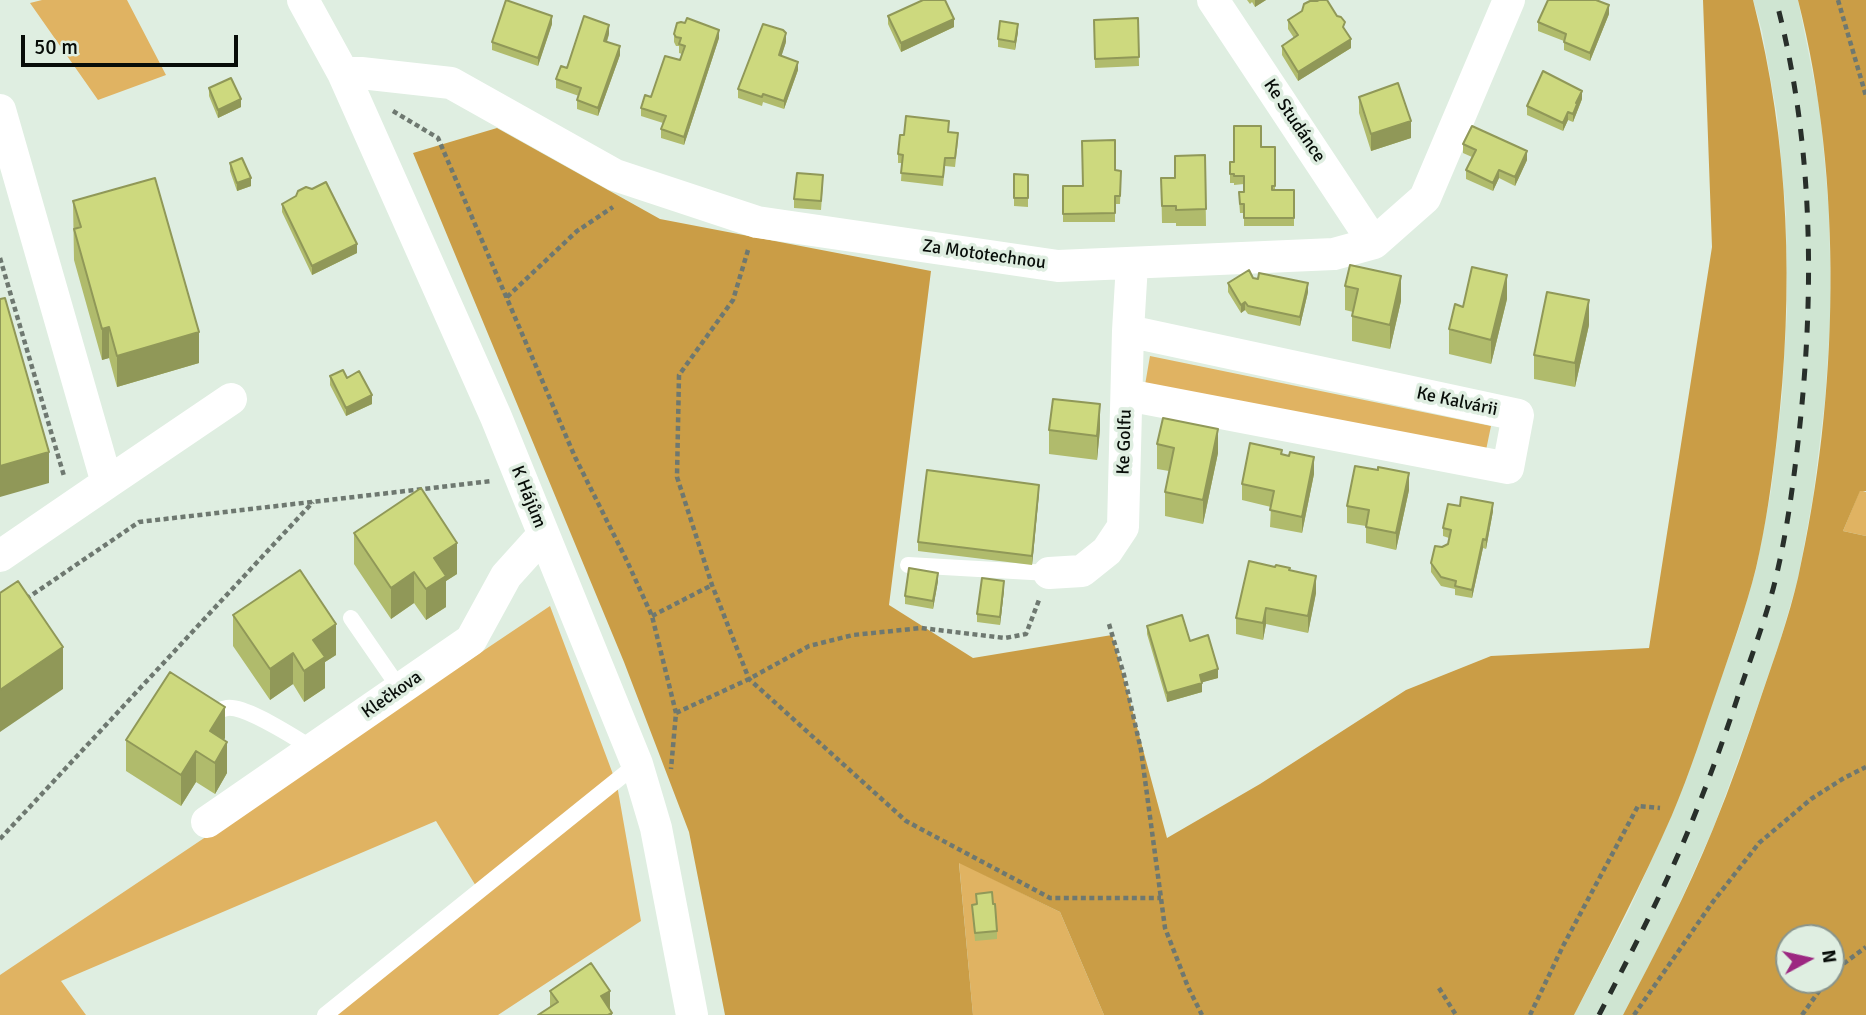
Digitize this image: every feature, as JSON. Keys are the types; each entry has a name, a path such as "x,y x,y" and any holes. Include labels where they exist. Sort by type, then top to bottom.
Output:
{"street":[{"name":"K Hájům","path":"303,0 343,73 496,417 637,764 656,828 692,1015"},
{"name":"Ke Studánce","path":"1213,0 1374,243"},
{"name":"Za Mototechnou","path":"343,73 451,83 615,175 757,222 1058,266 1334,254 1374,243 1424,198 1509,0"},
{"path":"0,110 107,483"},
{"name":"Ke Golfu","path":"1049,573 1082,571 1107,551 1123,527 1132,264"},
{"name":"Ke Kalvárii","path":"1127,395 1508,468 1518,415 1128,331"},
{"path":"0,556 231,399"},
{"name":"Klečkova","path":"207,822 471,640 506,576 543,536"}],"lane":[{"path":"908,565 1049,573"},
{"path":"351,618 400,689"},
{"path":"203,725 214,713 229,707 248,712 314,749"},
{"path":"325,1015 637,764"}],"path":[{"path":"1838,0 1866,96"},
{"path":"391,110 438,138 575,457 652,616 676,713 672,768 668,780"},
{"path":"507,297 577,231 645,185"},
{"path":"757,222 733,300 679,375 677,477 712,586 749,679 906,821 1050,898 1161,898"},
{"path":"0,258 65,479"},
{"path":"22,603 139,522 520,478"},
{"path":"0,839 313,502"},
{"path":"676,713 749,679 809,646 853,635 921,628 1005,638 1026,634 1049,573"},
{"path":"652,616 712,586"},
{"path":"1109,624 1141,750 1166,928 1188,987 1202,1015"},
{"path":"1634,1015 1712,903 1759,843 1811,799 1866,767"},
{"path":"1530,1015 1563,946 1638,806 1660,808"},
{"path":"1845,963 1866,947"},
{"path":"1439,988 1456,1015"},
{"path":"1802,1015 1817,994"}],"shaded area":[{"path":"42,0 127,0 166,75 98,100 30,3"},
{"path":"1703,0 1753,0 1775,108 1787,273 1786,328 1773,470 1763,536 1752,583 1691,767 1649,866 1574,1015 1104,1015 1060,912 959,863 973,1015 725,1015 689,832 624,662 413,153 497,128 660,219 931,271 889,605 973,658 1112,635 1167,838 1260,784 1406,690 1491,656 1649,648 1712,247"},
{"path":"1753,0 1798,0 1820,110 1829,210 1831,311 1825,400 1813,497 1798,579 1780,641 1713,829 1668,929 1623,1015 1574,1015 1629,910 1673,812 1739,628 1756,569 1771,491 1782,396 1787,310 1786,213 1777,115 1762,31"},
{"path":"1798,0 1866,0 1866,491 1860,491 1843,531 1866,536 1866,1015 1623,1015 1682,900 1720,812 1777,651 1798,578 1812,509 1828,363 1831,289 1823,141 1813,69"},
{"path":"1150,356 1491,426 1485,455 1145,385"},
{"path":"1860,490 1866,492 1866,536 1843,531"},
{"path":"550,606 617,785 641,921 498,1015 325,1015 479,891 436,821 61,981 86,1015 0,1015 0,975"},
{"path":"959,862 1060,912 1104,1015 973,1015"}],"building":[{"path":"506,0 552,16 538,58 492,42"},
{"path":"923,0 945,0 954,19 901,43 888,16"},
{"path":"1327,0 1337,16 1341,17 1345,22 1343,27 1351,39 1298,72 1282,46 1298,35 1288,20 1302,11 1304,4"},
{"path":"1548,0 1596,0 1609,5 1590,53 1564,42 1566,34 1538,22"},
{"path":"584,16 609,25 604,41 620,46 598,108 577,100 581,88 556,79 561,66 567,68"},
{"path":"687,18 719,30 684,137 661,129 666,116 641,108 645,95 651,97 665,56 680,60 685,46 679,44 681,38 674,34 677,23 685,23"},
{"path":"1138,18 1139,57 1095,59 1094,20"},
{"path":"1000,21 1018,24 1015,42 998,39"},
{"path":"763,24 786,33 779,55 798,62 784,101 738,89"},
{"path":"1543,71 1582,91 1573,114 1568,112 1563,123 1527,106"},
{"path":"231,78 241,99 218,110 209,88"},
{"path":"1398,83 1411,121 1371,134 1359,97"},
{"path":"906,116 949,121 948,132 958,133 955,158 945,158 943,177 901,173 903,155 898,154"},
{"path":"1234,126 1261,126 1261,147 1275,147 1275,186 1272,186 1272,190 1294,190 1294,218 1244,218 1244,204 1240,204 1239,192 1244,192 1244,176 1230,174 1230,162 1234,162"},
{"path":"1472,126 1527,151 1515,177 1499,170 1493,183 1466,170 1476,150 1463,144"},
{"path":"1115,140 1115,170 1121,171 1120,196 1115,196 1115,213 1063,214 1063,186 1083,186 1082,141"},
{"path":"1205,155 1206,209 1176,210 1176,206 1162,206 1161,178 1175,178 1175,156"},
{"path":"242,158 251,178 237,183 230,163"},
{"path":"797,173 823,175 821,201 794,199"},
{"path":"1014,174 1028,175 1028,198 1014,198"},
{"path":"155,178 199,332 117,356 109,327 102,329 74,229 81,227 73,201"},
{"path":"326,182 357,244 312,266 282,204 306,187 312,189"},
{"path":"1350,265 1401,276 1390,325 1352,316 1358,289 1345,286"},
{"path":"1472,267 1507,275 1491,340 1449,329 1455,304 1463,307"},
{"path":"1249,270 1253,278 1258,279 1259,273 1308,283 1300,317 1248,306 1245,302 1241,305 1228,283"},
{"path":"1547,292 1589,300 1575,363 1534,355"},
{"path":"5,298 49,452 0,466 0,299"},
{"path":"343,370 347,378 359,371 372,395 346,408 330,376"},
{"path":"1053,399 1100,404 1097,436 1049,430"},
{"path":"1163,418 1218,429 1203,500 1165,492 1174,448 1157,444"},
{"path":"1250,443 1282,450 1281,454 1289,456 1290,452 1314,457 1302,517 1270,510 1274,491 1242,484"},
{"path":"1355,466 1409,473 1396,533 1366,527 1369,510 1347,506"},
{"path":"927,470 1039,485 1032,556 918,542"},
{"path":"421,488 457,543 434,558 446,576 426,589 414,572 391,588 354,533"},
{"path":"1461,497 1493,503 1472,590 1455,586 1456,581 1441,577 1431,563 1435,546 1448,544 1451,530 1443,528 1448,504 1460,506"},
{"path":"1249,561 1290,568 1289,570 1316,576 1308,616 1266,608 1263,623 1236,618"},
{"path":"909,568 938,573 933,601 905,596"},
{"path":"300,570 336,624 313,640 325,657 304,671 293,653 270,669 233,615"},
{"path":"982,578 1004,581 1000,617 977,614"},
{"path":"18,581 63,647 0,690 0,593"},
{"path":"1182,615 1190,641 1208,635 1218,669 1200,675 1202,683 1167,693 1147,626"},
{"path":"170,672 225,707 210,731 227,742 215,763 196,751 181,775 126,740"},
{"path":"992,892 997,931 975,933 972,905 977,904 976,894"},
{"path":"591,963 610,991 601,996 612,1013 538,1015 558,1002 550,991"}],"railway":[{"path":"1599,1015 1660,894 1706,787 1765,617 1787,524 1796,458 1807,331 1808,220 1798,109 1776,0"}]}
